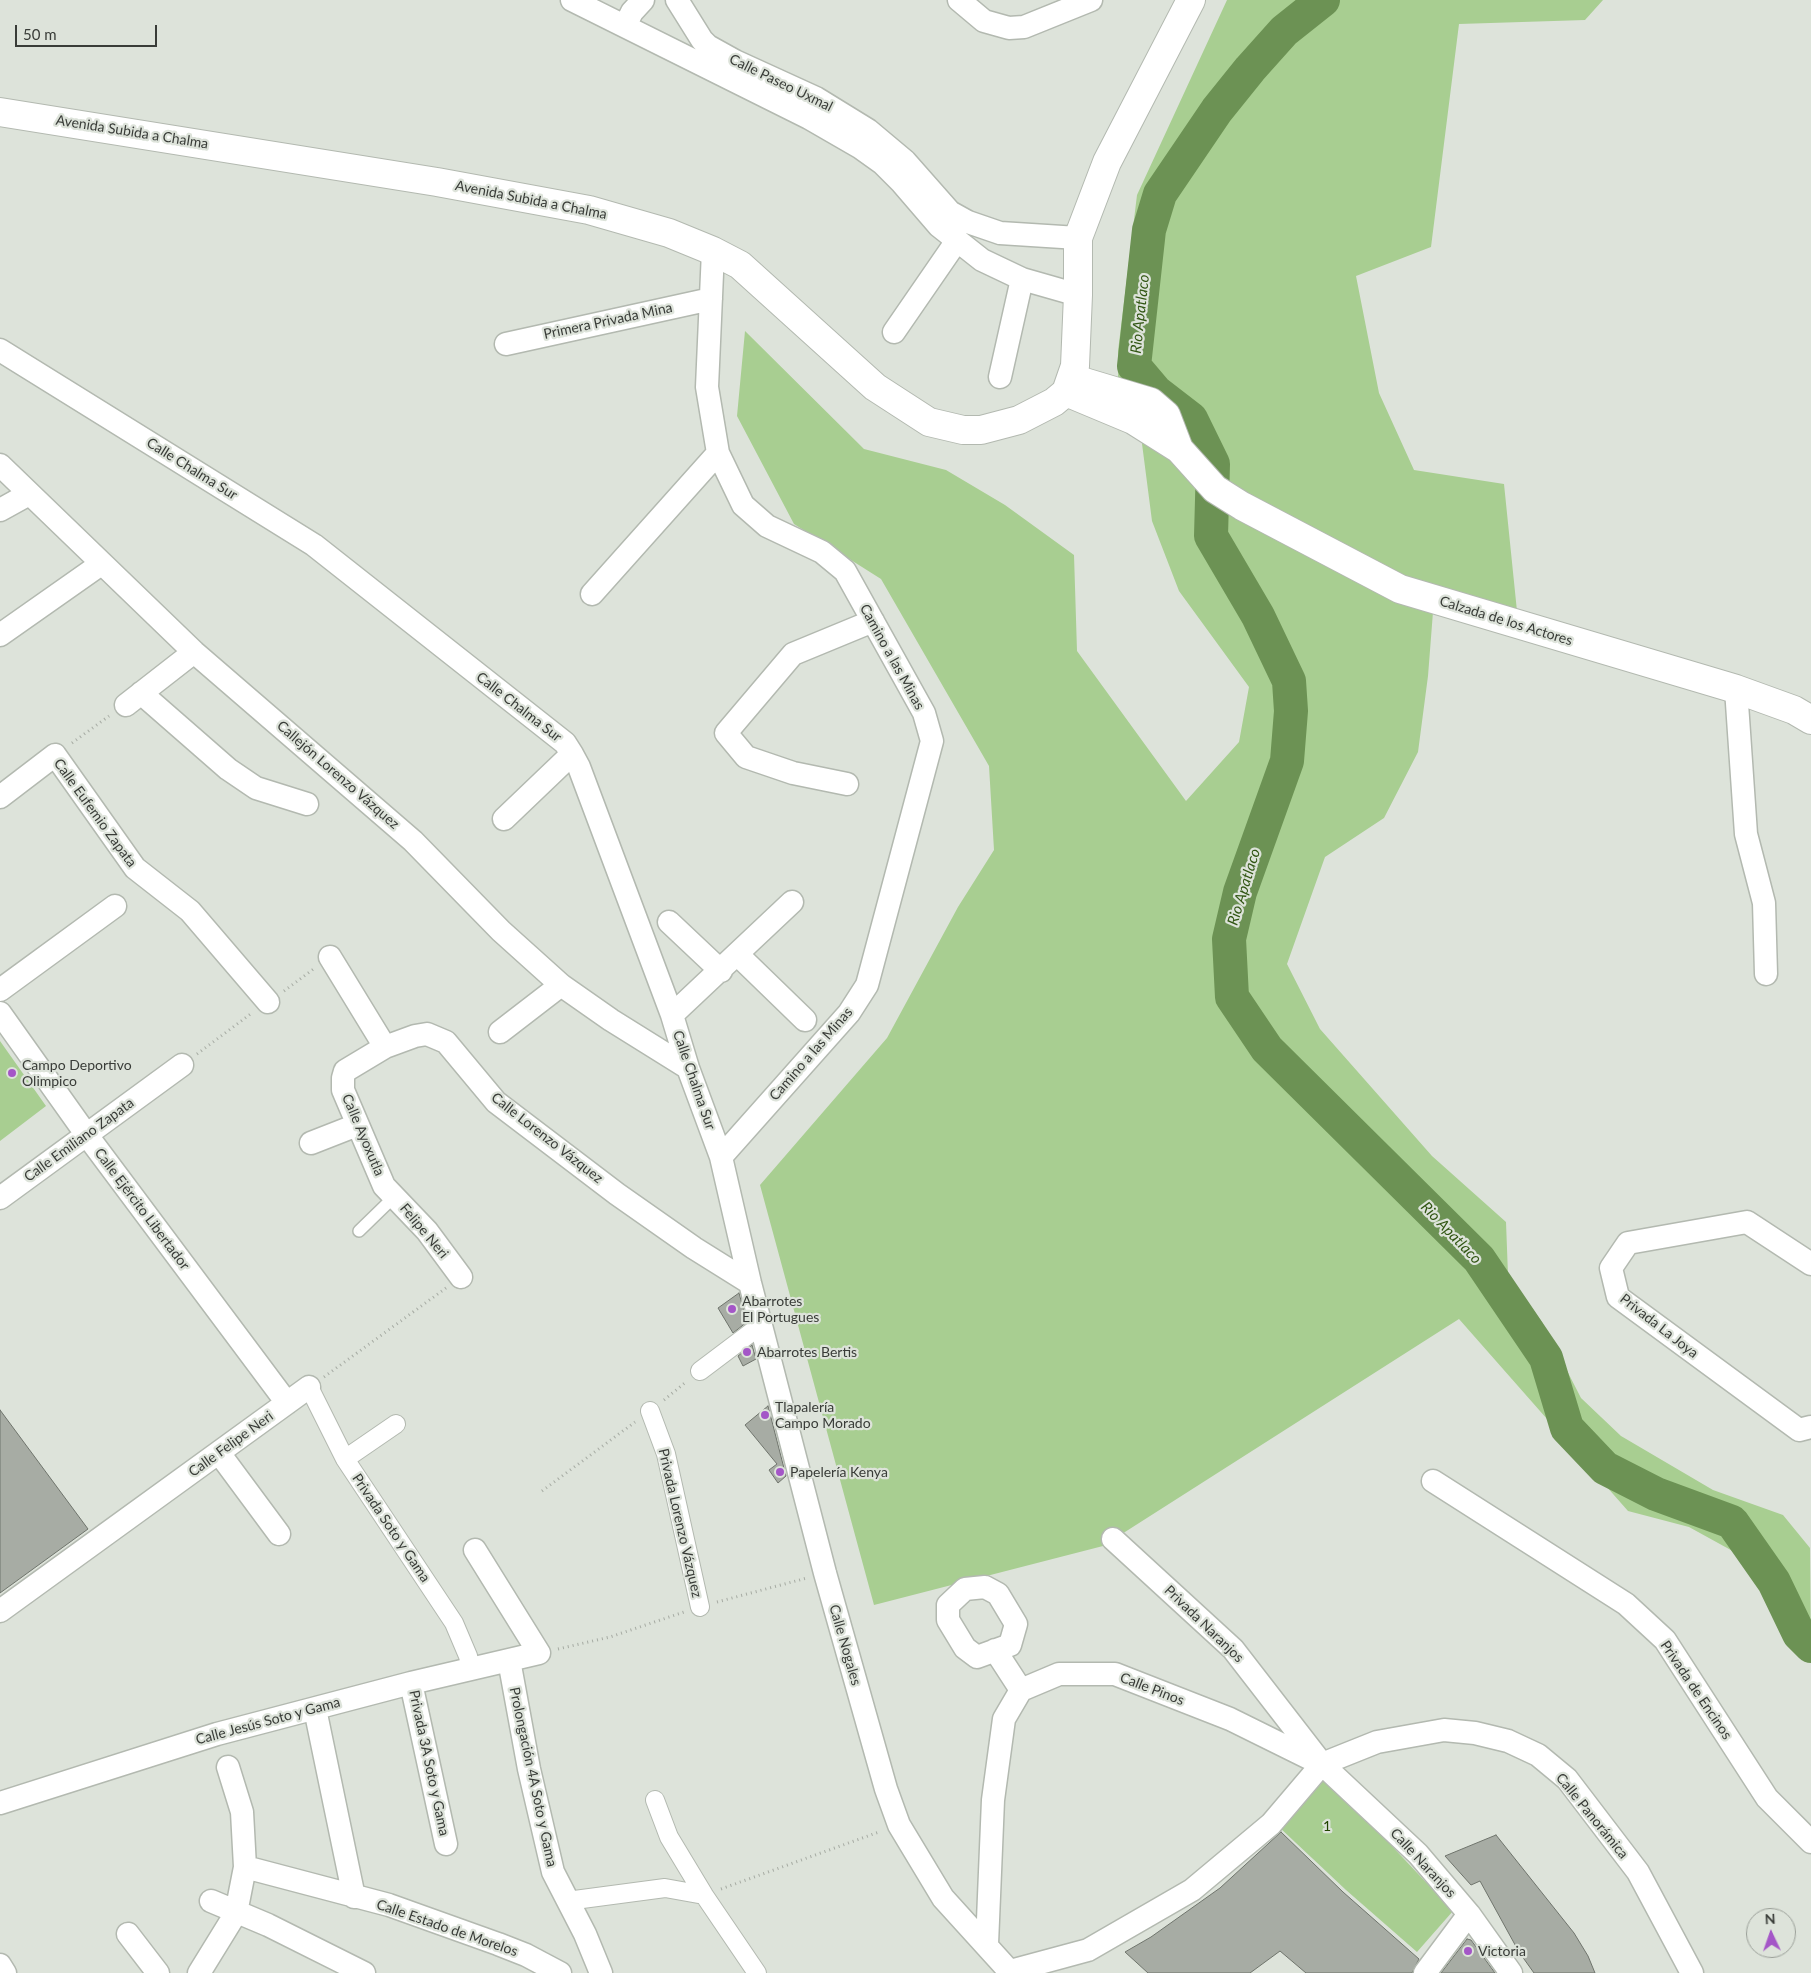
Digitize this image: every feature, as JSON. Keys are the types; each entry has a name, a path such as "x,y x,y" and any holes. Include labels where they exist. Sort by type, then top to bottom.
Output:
{"main road":[{"path":"1069,385 1078,295 1078,238 1107,162 1191,0"},
{"name":"Avenida Subida a Chalma","path":"0,112 427,180 589,210 669,233 713,251 740,265 875,387 929,422 963,430 998,427 1038,411 1069,385"},
{"name":"Calzada de los Actores","path":"1069,385 1151,402 1166,415 1179,449 1215,489 1242,506 1400,589 1736,689 1794,710 1811,720"}],"street":[{"name":"Calle Paseo Uxmal","path":"572,0 809,118 861,148 882,163 902,183 928,215 956,242 997,268 1022,279 1078,295"},
{"path":"625,26 632,12 643,0"},
{"name":"Calle Paseo Uxmal","path":"677,0 702,40 708,46 735,61 816,98 868,130 905,161 950,212 968,222 991,231 1078,238"},
{"path":"959,0 984,21 1010,28 1024,27 1091,0"},
{"path":"997,268 1013,234"},
{"path":"894,332 956,242"},
{"name":"Camino a las Minas","path":"713,251 707,387 718,453 743,505 767,526 822,552 844,571 924,712 932,741 867,984 849,1013 721,1156"},
{"path":"1000,378 1022,279"},
{"name":"Primera Privada Mina","path":"506,344 711,299"},
{"name":"Calle Chalma Sur","path":"0,350 314,545 565,743 579,767 672,1015 688,1068 721,1156 750,1283"},
{"path":"592,594 718,453"},
{"name":"Callejón Lorenzo Vázquez","path":"0,465 100,564 194,652 413,841 501,931 561,985 611,1020 688,1068"},
{"path":"0,510 29,494"},
{"path":"0,635 100,564"},
{"path":"847,784 793,773 746,757 726,733 793,654 873,621"},
{"path":"194,652 134,699 249,783 283,798 307,804"},
{"path":"1736,689 1746,834 1764,903 1766,974"},
{"path":"504,819 572,754"},
{"name":"Calle Eufemio Zapata","path":"0,797 55,755 135,868 190,912 268,1002"},
{"path":"672,1015 738,955 792,902"},
{"path":"0,990 115,906"},
{"path":"668,922 721,971"},
{"path":"738,955 805,1020"},
{"path":"330,957 385,1047"},
{"path":"500,1032 561,985"},
{"name":"Calle Ejército Libertador","path":"0,1013 86,1134 287,1403"},
{"name":"Calle Lorenzo Vázquez","path":"385,1047 415,1036 427,1034 446,1042 496,1102 618,1194 694,1248 750,1283"},
{"name":"Calle Ayoxutla","path":"385,1047 345,1071 342,1078 343,1090 357,1125 389,1192"},
{"name":"Calle Emiliano Zapata","path":"0,1198 182,1064"},
{"path":"311,1143 357,1125"},
{"name":"Felipe Neri","path":"389,1192 427,1231 461,1278"},
{"name":"Privada La Joya","path":"1811,1264 1747,1222 1628,1243 1612,1268 1618,1297 1799,1430 1811,1427"},
{"name":"Calle Nogales","path":"750,1283 825,1573 886,1789 899,1825 943,1898 987,1944 1010,1972"},
{"path":"700,1371 761,1325"},
{"name":"Calle Felipe Neri","path":"0,1611 309,1387"},
{"name":"Privada Soto y Gama","path":"309,1387 345,1459 454,1623 468,1656 471,1669"},
{"name":"Privada Lorenzo Vázquez","path":"650,1411 666,1454 700,1607"},
{"path":"345,1459 396,1424"},
{"path":"219,1452 279,1534"},
{"name":"Privada de Encinos","path":"1433,1481 1626,1604 1658,1634 1664,1640 1767,1798 1811,1842"},
{"name":"Privada Naranjos","path":"1113,1539 1233,1649 1322,1764"},
{"path":"475,1550 539,1653"},
{"path":"987,1944 993,1800 1004,1718 1021,1690 995,1650"},
{"name":"Calle Jesús Soto y Gama","path":"0,1803 217,1734 411,1683 539,1653"},
{"name":"Prolongación 4A Soto y Gama","path":"509,1660 529,1769 553,1872 602,1973"},
{"name":"Calle Pinos","path":"1021,1690 1059,1674 1115,1674 1230,1719 1322,1764"},
{"name":"Privada 3A Soto y Gama","path":"411,1683 446,1844"},
{"path":"315,1709 354,1897"},
{"name":"Calle Panorámica","path":"1322,1764 1377,1742 1444,1730 1475,1732 1508,1741 1538,1755 1567,1779 1638,1872 1692,1973"},
{"path":"1010,1972 1088,1950 1192,1890 1271,1824 1322,1764"},
{"name":"Calle Naranjos","path":"1322,1764 1418,1854 1469,1914 1511,1973"},
{"path":"199,1973 236,1913 245,1867 242,1812 228,1767"},
{"path":"655,1800 669,1837 704,1895 757,1973"},
{"name":"Calle Estado de Morelos","path":"245,1867 389,1905 498,1944 560,1973"},
{"path":"567,1901 665,1888 704,1895"},
{"path":"211,1901 268,1926 364,1973"},
{"path":"1425,1973 1469,1914"},
{"path":"128,1934 158,1973"},
{"path":"0,1965 5,1973"}],"lane":[{"path":"359,1231 389,1192"}],"path":[{"path":"55,755 134,699"},
{"path":"309,1387 461,1278"},
{"path":"542,1491 650,1411 700,1371"},
{"path":"539,1653 610,1637 700,1607 825,1573"},
{"path":"704,1895 899,1825"}],"green space":[{"path":"1227,0 1603,0 1585,20 1459,24 1431,247 1356,276 1379,393 1414,470 1504,484 1518,621 1434,599 1428,676 1418,752 1384,818 1325,857 1287,964 1320,1029 1432,1156 1506,1222 1508,1275 1542,1322 1581,1398 1621,1436 1713,1490 1783,1515 1810,1548 1811,1654 1779,1615 1738,1554 1689,1527 1628,1511 1459,1319 1103,1546 874,1605 760,1185 887,1038 958,907 994,850 989,766 881,579 794,524 737,416 745,331 864,449 946,470 1005,505 1074,555 1077,651 1186,801 1239,742 1249,687 1179,591 1152,521 1137,405 1118,393 1118,351 1137,195"},
{"name":"Campo Deportivo Olimpico","path":"0,1041 46,1106 0,1141"},
{"name":"1","path":"1326,1776 1453,1911 1417,1952 1346,1890 1279,1827"}],"building":[{"name":"Abarrotes El Portugues","path":"739,1293 747,1322 733,1333 718,1308"},
{"path":"752,1345 756,1359 743,1366 738,1356"},
{"path":"768,1406 786,1476 778,1483 769,1470 777,1464 745,1425"},
{"path":"0,1410 88,1529 0,1593"},
{"path":"1281,1832 1343,1892 1419,1959 1412,1973 1306,1973 1280,1951 1250,1973 1148,1973 1125,1952 1151,1937 1220,1888"},
{"path":"1496,1835 1574,1933 1588,1956 1595,1973 1534,1973 1519,1952 1480,1881 1471,1885 1445,1856"},
{"name":"Victoria","path":"1467,1939 1471,1940 1495,1973 1441,1973"}],"waterway":[{"name":"Rio Apatlaco","path":"1323,0 1284,31 1250,69 1217,110 1160,194 1149,230 1134,366 1156,392 1191,419 1213,464 1211,536 1258,616 1289,681 1291,711 1287,761 1240,892 1229,939 1232,997 1267,1049 1479,1259 1546,1358 1567,1428 1605,1468 1656,1494 1732,1522 1774,1582 1799,1634 1811,1646"}],"place":[{"name":"Campo Deportivo Olimpico","path":"12,1073"},
{"name":"Abarrotes El Portugues","path":"732,1309"},
{"name":"Abarrotes Bertis","path":"747,1352"},
{"name":"Tlapalería Campo Morado","path":"765,1415"},
{"name":"Papelería Kenya","path":"780,1472"},
{"name":"Victoria","path":"1468,1951"}]}
